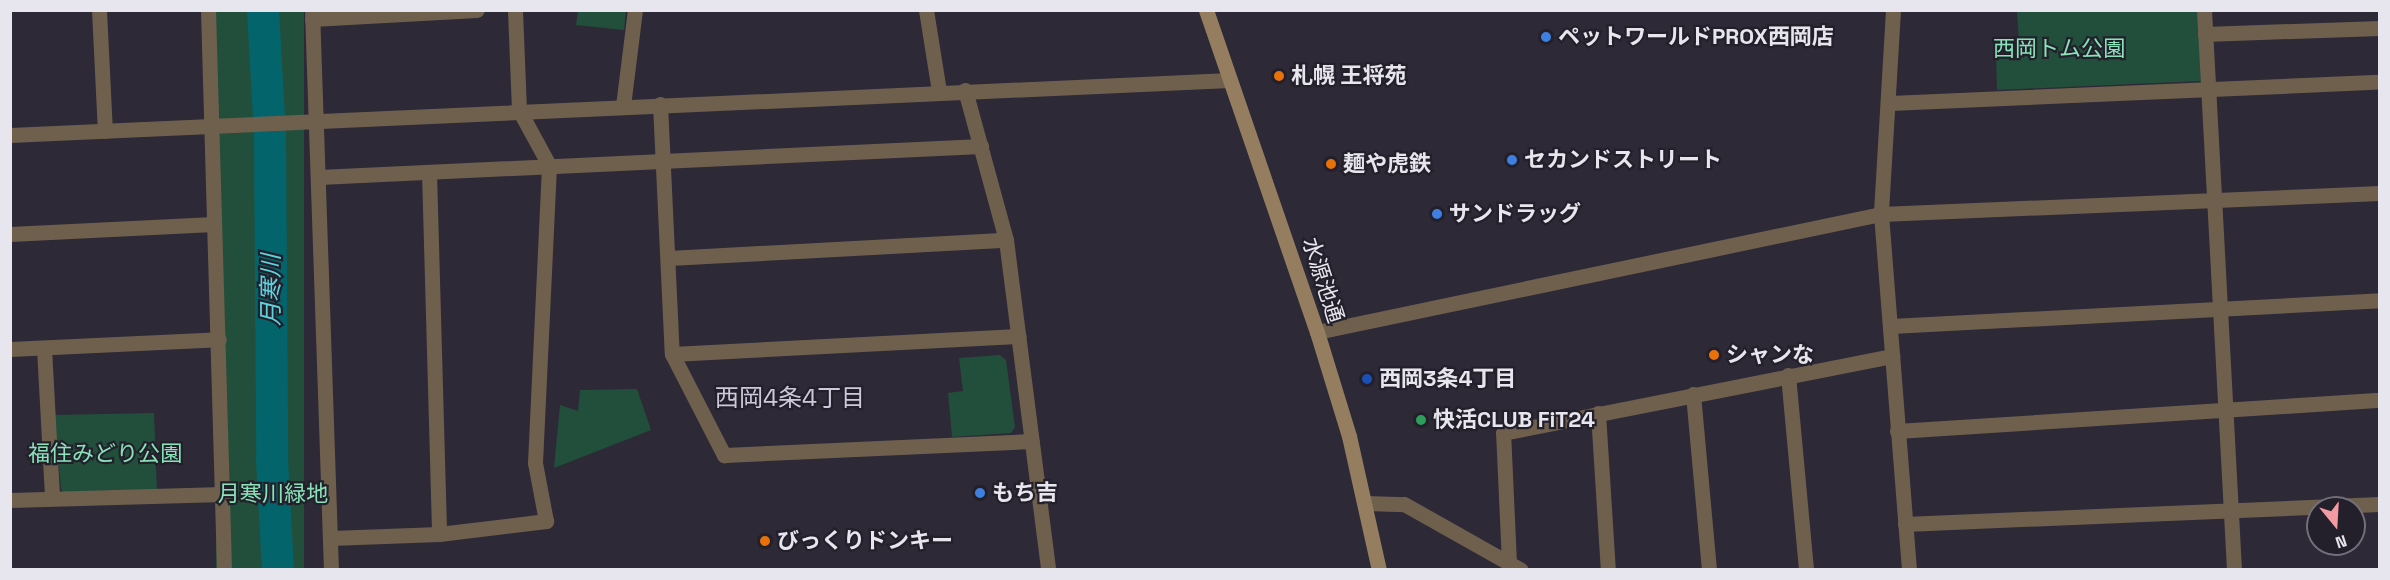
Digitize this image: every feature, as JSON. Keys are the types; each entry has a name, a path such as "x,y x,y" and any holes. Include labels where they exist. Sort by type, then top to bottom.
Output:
{"street":[{"path":"99,10 105,131"},
{"path":"208,10 224,570"},
{"path":"331,570 332,538 312,15 477,10"},
{"path":"332,538 439,534 546,521 536,463 549,165 519,110 515,10"},
{"path":"623,106 634,10"},
{"path":"926,10 939,91"},
{"name":"水源池通","path":"1206,10 1317,332 1366,503 1379,570"},
{"path":"1893,10 1890,103 1881,214 1909,570"},
{"path":"2204,10 2223,307 2234,570"},
{"path":"2205,34 2379,28"},
{"path":"10,135 939,91 1230,80"},
{"path":"1890,103 2379,82"},
{"path":"965,90 1006,240 1048,570"},
{"path":"660,104 672,354 724,455 1032,441"},
{"path":"319,177 981,146"},
{"path":"429,172 439,534"},
{"path":"1317,332 1881,214 2379,193"},
{"path":"10,234 214,224"},
{"path":"669,258 1006,240"},
{"path":"1891,326 2379,300"},
{"path":"672,354 1019,336"},
{"path":"10,350 219,339"},
{"path":"44,348 52,498"},
{"path":"1515,566 1503,433 1893,356"},
{"path":"1788,375 1806,570"},
{"path":"1693,394 1709,570"},
{"path":"1897,431 2379,400"},
{"path":"1598,413 1608,570"},
{"path":"10,500 223,494"},
{"path":"1366,503 1404,504 1515,566"},
{"path":"1905,524 2379,504"}],"green space":[{"name":"月寒川緑地","path":"216,11 304,11 304,569 216,569"},
{"path":"578,11 626,11 624,30 576,25"},
{"name":"西岡トム公園","path":"2017,11 2198,11 2201,81 1997,90 1996,56 2020,56"},
{"path":"1000,355 1006,360 1015,427 1011,433 952,437 948,393 963,391 959,358"},
{"path":"637,389 651,430 554,468 560,405 578,411 580,390"},
{"name":"福住みどり公園","path":"154,413 157,493 66,496 61,489 54,415"}],"waterway":[{"name":"月寒川","path":"263,10 270,137 272,460 278,570"}],"place":[{"name":"ペットワールドPROX西岡店","path":"1546,37"},
{"name":"札幌 王将苑","path":"1279,76"},
{"name":"セカンドストリート","path":"1512,160"},
{"name":"麺や虎鉄","path":"1331,164"},
{"name":"サンドラッグ","path":"1437,214"},
{"name":"シャンな","path":"1714,355"},
{"name":"西岡3条4丁目","path":"1367,379"},
{"name":"快活CLUB FiT24","path":"1421,420"},
{"name":"もち吉","path":"980,493"},
{"name":"びっくりドンキー","path":"765,541"}],"district":[{"name":"西岡4条4丁目","path":"790,398"}]}
